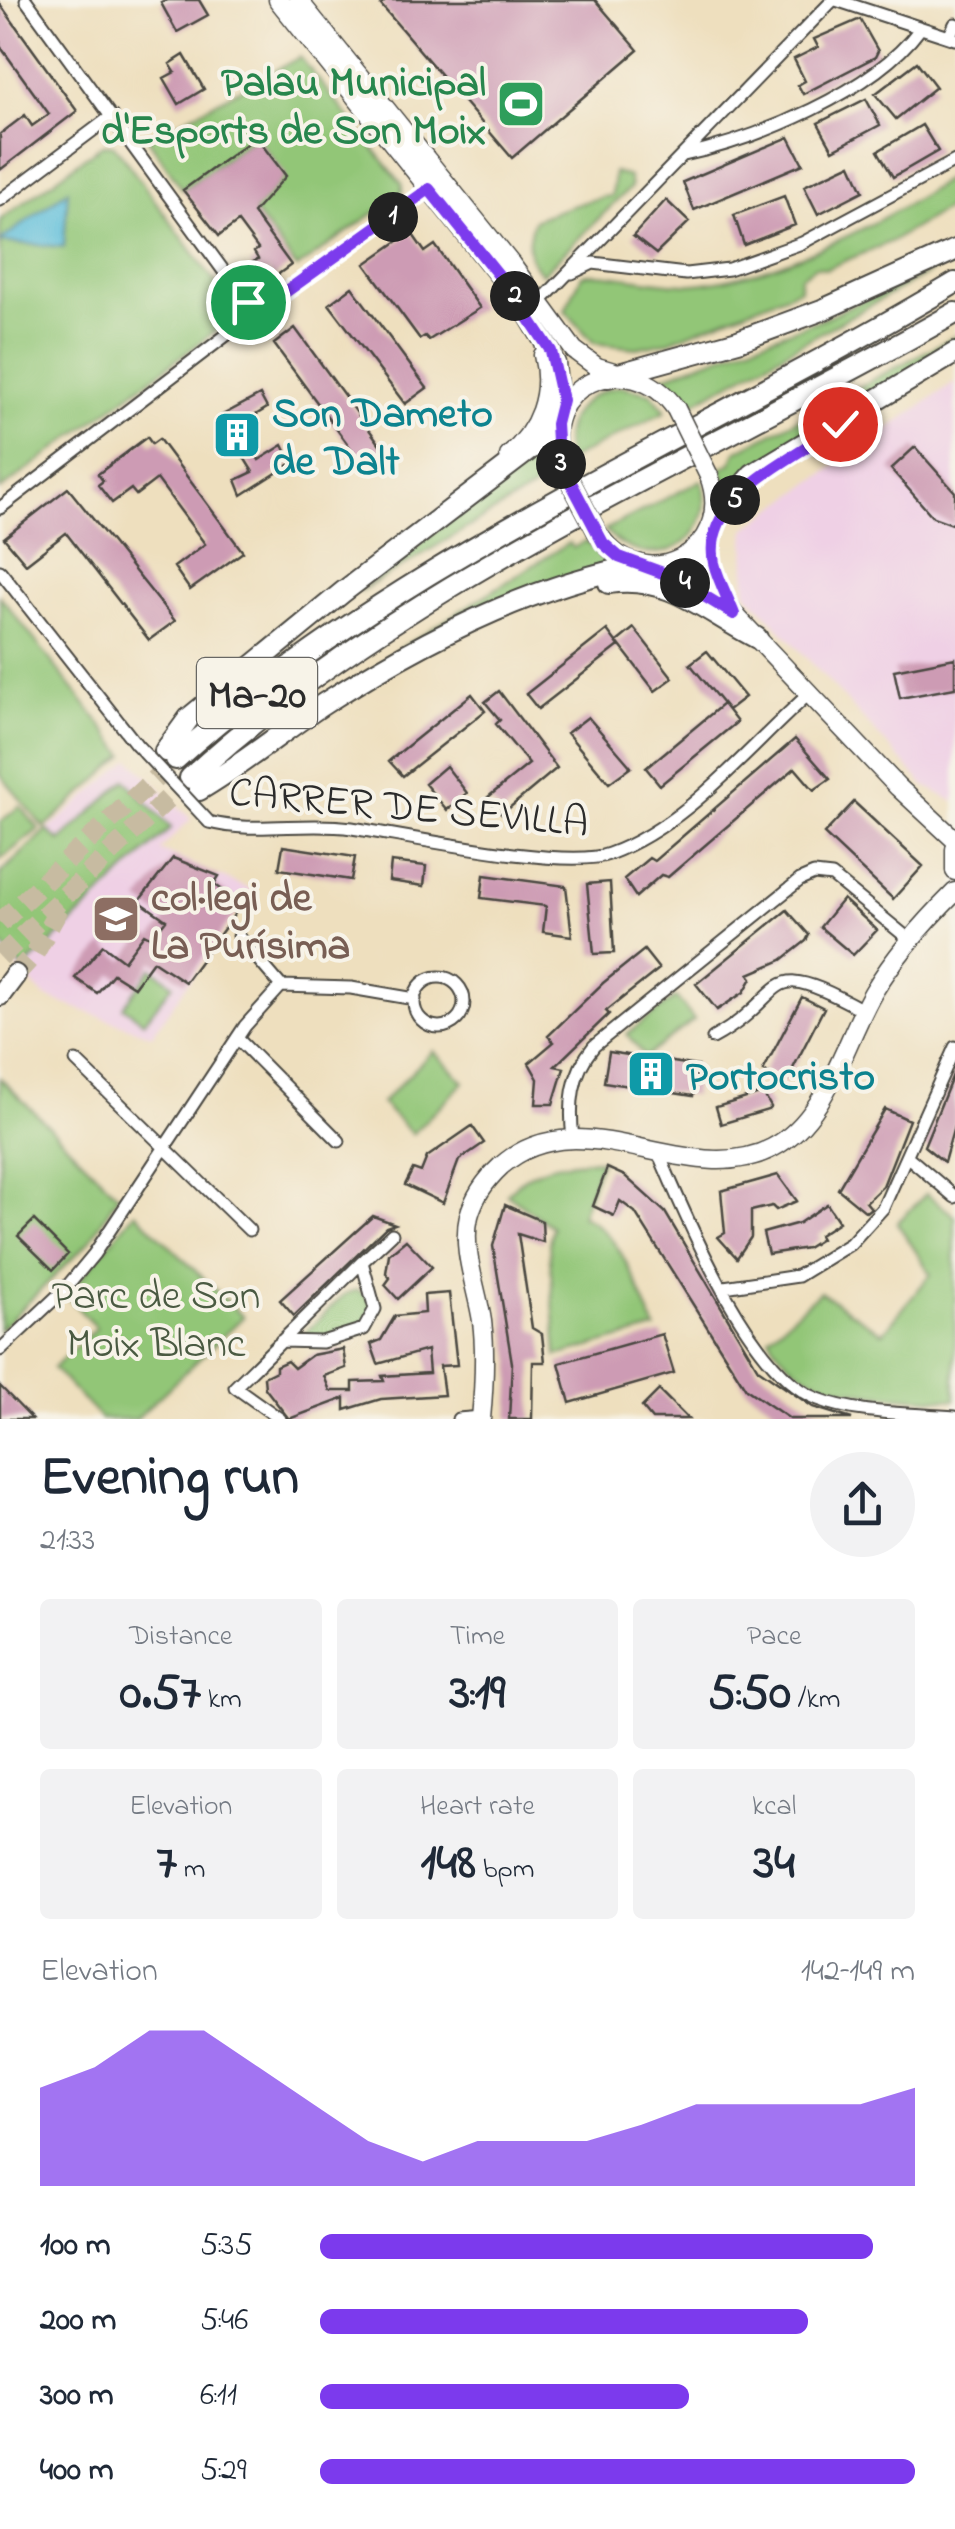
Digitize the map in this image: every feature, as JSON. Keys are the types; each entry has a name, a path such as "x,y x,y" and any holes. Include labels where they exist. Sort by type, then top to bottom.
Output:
{"highway":[{"path":"619,376 738,341 955,250"},
{"name":"Ma-20","path":"474,492 189,718 170,755 330,640 495,534 955,283"},
{"name":"Ma-20","path":"501,612 360,682 195,784 341,662 482,571 955,314"},
{"path":"709,528 744,480 955,353"},
{"path":"474,492 533,447 558,414"},
{"path":"501,612 583,580 642,566"},
{"path":"501,612 590,586 644,581 684,594 758,638"},
{"path":"0,995 15,976"}],"street":[{"path":"26,0 255,314"},
{"path":"278,0 532,321 559,373 561,464 611,551 671,576 734,614"},
{"path":"298,0 583,358 619,376 654,386 676,410 709,476 716,499 701,553 706,570 734,614 955,840"},
{"path":"540,302 834,0 952,38 955,24"},
{"path":"682,156 711,151 840,92 884,65 919,30"},
{"path":"0,200 112,116"},
{"path":"568,274 593,264 686,274 729,269 836,226 955,161"},
{"path":"0,508 255,314 429,189"},
{"path":"474,492 480,481 526,440 543,407 546,370 532,321"},
{"path":"558,414 582,389 619,376"},
{"path":"734,614 714,561 715,537 723,518 749,485 840,424"},
{"path":"642,566 683,557 709,528"},
{"name":"CARRER DE SEVILLA","path":"0,571 136,744 208,822 229,827 320,824 538,856 606,856 663,828 810,694"},
{"path":"955,850 955,871"},
{"path":"573,1139 570,1109 578,1066 594,1046 800,880 814,874 832,876 910,940"},
{"path":"458,1419 482,1418 484,1351 468,1245 471,1210 490,1176 515,1155 573,1139 599,1139 658,1152 725,1158 749,1156 774,1147 815,1108 863,1010 910,940 955,892"},
{"path":"239,936 281,986 351,988 415,998"},
{"path":"436,977 458,986 464,1000 460,1016 439,1026 418,1015 415,998 422,984 436,977"},
{"path":"713,1038 740,1023 780,982 797,980 824,989 863,1010"},
{"path":"0,1350 75,1277 237,1038 281,986"},
{"path":"237,1038 339,1141"},
{"path":"724,1287 798,1276 850,1244 882,1208 952,1055"},
{"path":"76,1061 250,1230"},
{"path":"658,1152 684,1213 766,1361 815,1398 955,1417"},
{"path":"908,1157 955,1197"},
{"path":"280,1419 235,1387 392,1234"},
{"path":"281,1341 322,1342 364,1328 375,1309 362,1262"}],"shaded area":[{"path":"955,382 955,802 925,786 746,592 745,529"},
{"name":"col·legi de La Purísima","path":"130,759 191,819 160,850 252,890 152,1035 45,997 0,949 0,871"}],"green space":[{"path":"300,57 402,184 402,193 297,268 254,211 285,176 256,137 183,190 148,139"},
{"path":"102,145 114,145 234,308 232,319 0,490 0,220"},
{"path":"614,172 629,177 631,187 542,274 529,249 534,220 612,196"},
{"path":"955,173 955,204 890,242 826,269 816,266 800,277 800,289 667,342 636,348 594,343 565,310 582,275 696,284 796,258 866,227"},
{"path":"934,270 688,406 662,377 819,320"},
{"path":"955,336 955,344 727,489 721,469 731,463 736,452"},
{"path":"621,386 651,393 666,411 569,460 566,433 576,411 595,395"},
{"path":"543,445 550,471 536,478 539,485 359,592"},
{"path":"702,480 705,503 700,522 691,537 676,547 659,553 641,552 622,545 605,530"},
{"path":"586,541 608,564 387,657 569,543 573,548"},
{"path":"0,596 125,755 44,828 0,774"},
{"path":"126,780 171,828 24,969 0,943 0,874 47,830 60,841"},
{"path":"20,806 39,829 0,860 0,822"},
{"path":"152,968 173,984 144,1022 123,1007"},
{"path":"676,997 694,1020 645,1057 627,1034"},
{"path":"433,1051 464,1082 412,1134 381,1103"},
{"path":"0,1078 118,1195 90,1241 0,1330"},
{"path":"601,1160 581,1216 596,1224 618,1249 656,1329 557,1356 549,1244 552,1227 507,1194 527,1176 549,1166"},
{"path":"926,1194 955,1216 955,1400 878,1395 826,1383 803,1373 783,1357 769,1336 820,1292 883,1333 931,1274 897,1223"},
{"name":"Parc de Son Moix Blanc","path":"135,1212 243,1317 136,1419 101,1419 53,1368 96,1328 67,1296"},
{"path":"357,1290 370,1298 372,1309 363,1327 322,1339 297,1340 345,1294"}],"water":[{"path":"68,190 64,247 0,242 0,241"}],"building":[{"path":"199,0 208,15 177,32 161,3"},
{"name":"Palau Municipal d'Esports de Son Moix","path":"386,0 595,0 638,50 512,158 381,5"},
{"path":"0,4 77,111 0,170 0,134 25,115 32,126 49,114 0,46"},
{"path":"860,19 878,51 875,57 803,94 798,85 805,81 794,59 818,47 814,39"},
{"path":"184,55 204,89 179,104 164,78 175,72 170,64"},
{"path":"917,62 936,87 896,119 875,94"},
{"path":"866,99 880,125 833,150 818,123"},
{"path":"922,125 938,151 893,177 878,151"},
{"path":"256,137 286,176 253,213 291,265 273,278 269,272 260,278 250,264 258,259 254,252 258,249 238,222 219,236 183,190"},
{"path":"789,137 803,164 694,210 683,182"},
{"path":"851,164 863,191 818,214 804,186"},
{"path":"784,196 795,225 744,245 734,215"},
{"path":"666,200 689,222 656,254 633,236"},
{"path":"411,232 425,252 435,245 480,308 429,340 425,336 420,339 365,264"},
{"path":"352,287 427,388 405,404 329,304"},
{"path":"295,328 387,454 366,469 274,344"},
{"name":"Son Dameto de Dalt","path":"260,395 267,408 239,425 259,460 283,445 292,463 242,495 236,480 253,472 219,417"},
{"path":"147,437 152,444 159,439 243,552 190,590 174,567 205,544 157,479 136,495 131,489 112,503 98,485 103,481 98,474"},
{"path":"915,447 955,492 955,525 933,517 891,469"},
{"path":"68,488 175,621 149,640 66,533 26,564 4,538"},
{"path":"634,628 673,678 655,691 617,642"},
{"path":"607,630 619,646 538,709 526,694"},
{"path":"707,651 745,697 728,710 690,664"},
{"path":"955,658 955,688 900,698 894,670"},
{"path":"499,691 557,768 502,814 487,798 529,764 496,724 500,720 485,702"},
{"path":"472,694 485,711 403,776 389,761"},
{"path":"723,704 737,722 660,785 646,768"},
{"path":"588,717 631,767 609,783 567,733"},
{"path":"795,739 830,779 814,790 795,768 668,877 661,875 636,897 624,879 649,858 654,861"},
{"path":"446,766 467,793 447,810 425,784"},
{"path":"854,802 923,866 893,899 824,834"},
{"path":"283,846 355,857 351,880 279,869"},
{"path":"173,858 219,876 214,884 242,904 185,982 153,961 134,987 113,974 97,993 75,978 103,945 124,961 144,934 152,938 166,920 139,901"},
{"path":"391,862 426,866 424,886 389,881"},
{"path":"484,875 566,886 572,936 543,932 546,906 481,898"},
{"path":"610,882 614,953 594,954 587,884"},
{"path":"843,899 877,930 853,955 820,927"},
{"path":"787,910 809,935 806,941 782,960 749,974 752,978 744,992 717,1010 696,984"},
{"path":"644,950 659,969 606,1011 609,1014 555,1066 564,1068 553,1104 536,1104 538,1079 529,1063 554,1042 548,1036"},
{"path":"802,997 824,1008 786,1082 763,1071"},
{"name":"Portocristo","path":"609,1052 698,1066 693,1096 604,1082"},
{"path":"955,1070 955,1123 944,1162 924,1146"},
{"path":"763,1093 771,1107 768,1110 721,1124 716,1107"},
{"path":"885,1109 909,1120 883,1186 866,1202 871,1208 866,1212 838,1189"},
{"path":"472,1126 484,1143 459,1160 443,1203 405,1185 413,1169 421,1172 427,1157"},
{"path":"607,1168 625,1176 665,1212 758,1369 813,1407 852,1419 790,1419 746,1389 635,1212 620,1201 614,1216 593,1206"},
{"path":"778,1175 797,1201 776,1210 772,1206 751,1211 751,1237 737,1258 718,1237 725,1233 721,1191"},
{"path":"827,1204 839,1222 819,1235 821,1239 807,1248 768,1254 763,1233 799,1223"},
{"path":"505,1205 542,1221 543,1242 518,1234 532,1328 542,1334 545,1362 533,1362 532,1419 509,1419 512,1363 493,1246"},
{"path":"373,1216 395,1224 386,1227 294,1316 280,1300"},
{"path":"34,1220 68,1254 53,1270 18,1236"},
{"path":"406,1240 432,1267 398,1299 385,1285 390,1278 386,1273 389,1254"},
{"path":"449,1293 457,1365 440,1366 444,1395 381,1399 345,1410 345,1398 289,1419 265,1388 264,1377 276,1371 276,1366 287,1361 294,1368 312,1355 343,1349 346,1368 324,1376 330,1391 353,1391 353,1382 384,1381 382,1376 429,1373 427,1350 378,1364 371,1344 381,1340 395,1316 425,1313 424,1295"},
{"path":"662,1334 674,1373 570,1403 559,1363"},
{"path":"0,1386 32,1419 0,1419"},
{"path":"659,1390 688,1419 652,1419 642,1407"}],"tunnel":[{"path":"0,923 176,759"},
{"path":"0,957 190,778"},
{"path":"15,975 35,953 59,909"}],"place":[{"name":"Palau Municipal d'Esports de Son Moix","path":"521,104"},
{"name":"Son Dameto de Dalt","path":"237,435"},
{"name":"col·legi de La Purísima","path":"116,919"},
{"name":"Portocristo","path":"651,1074"}],"route":[{"path":"248,302 255,314 429,189 509,288 551,351 562,400 556,424 558,458 603,543 619,557 671,576 734,614 714,561 715,537 723,518 749,485 840,424"}]}
